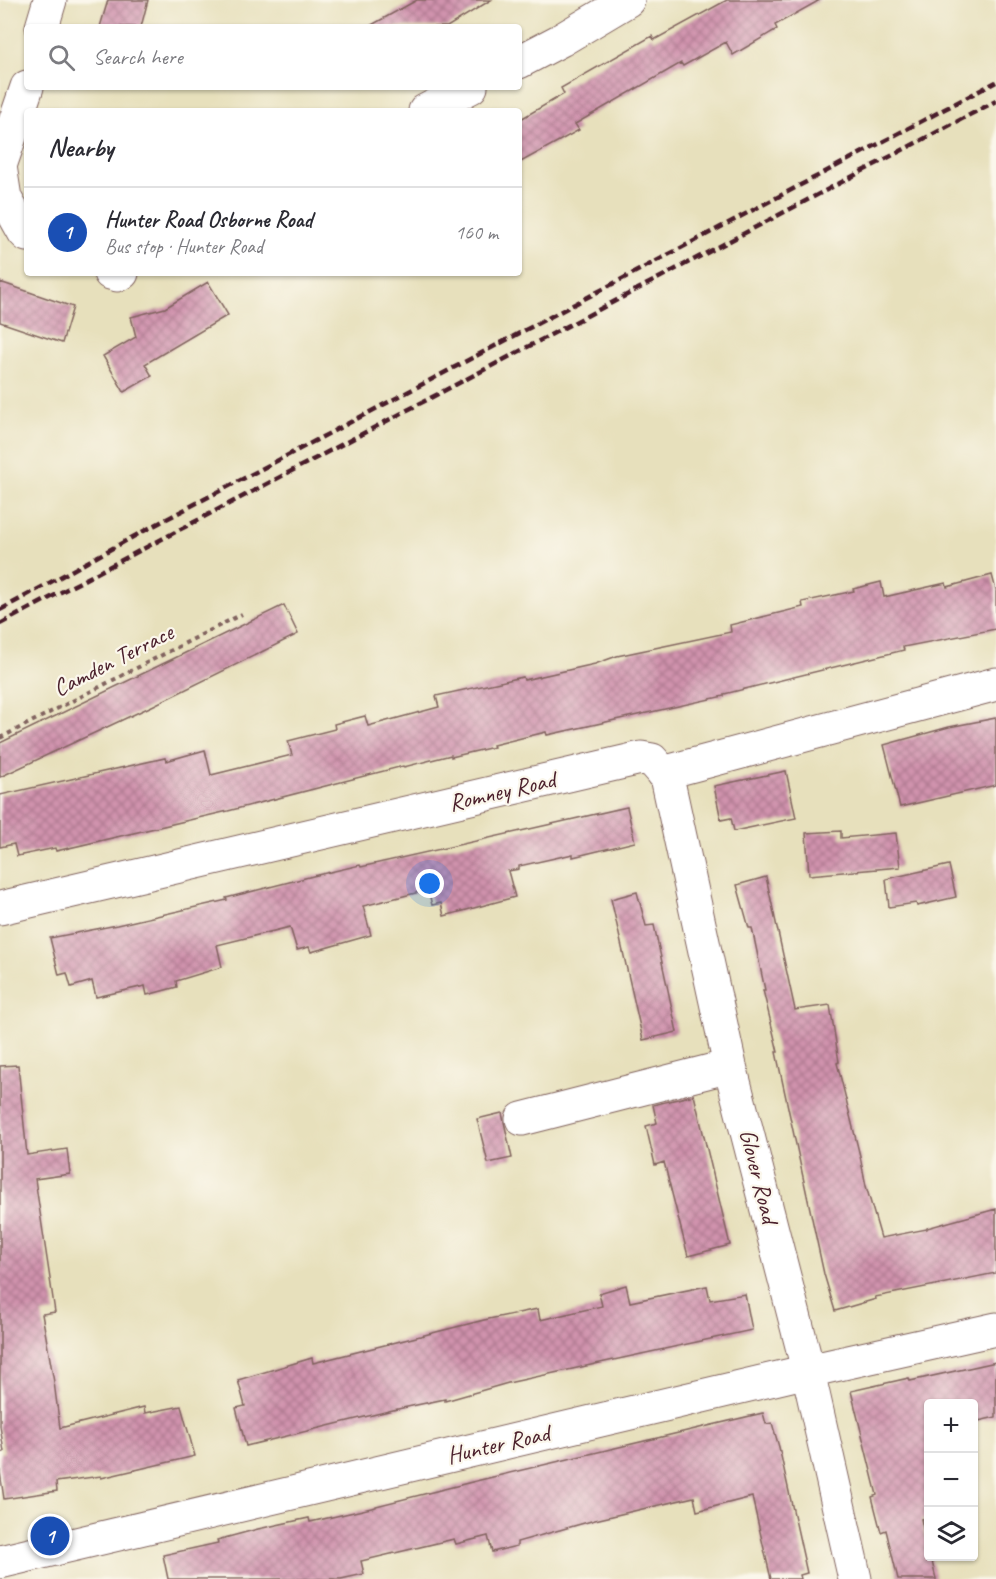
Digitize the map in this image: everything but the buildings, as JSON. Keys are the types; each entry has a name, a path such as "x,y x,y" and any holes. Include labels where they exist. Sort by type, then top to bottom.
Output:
{"street":[{"path":"43,24 50,0"},
{"path":"522,60 628,0"},
{"path":"431,108 465,90"},
{"path":"17,91 0,166 3,201 24,232"},
{"path":"663,773 996,684"},
{"name":"Romney Road","path":"0,908 641,758 652,760 663,773"},
{"name":"Glover Road","path":"663,773 667,777 730,1066 808,1371 855,1579"},
{"path":"522,1119 730,1066"},
{"name":"Hunter Road","path":"0,1562 808,1371 996,1329"}],"path":[{"name":"Camden Terrace","path":"0,738 242,614"}],"railway":[{"path":"0,610 140,533 996,82"},
{"path":"0,624 996,101"}],"place":[{"name":"Hunter Road Osborne Road","path":"50,1536"}]}
